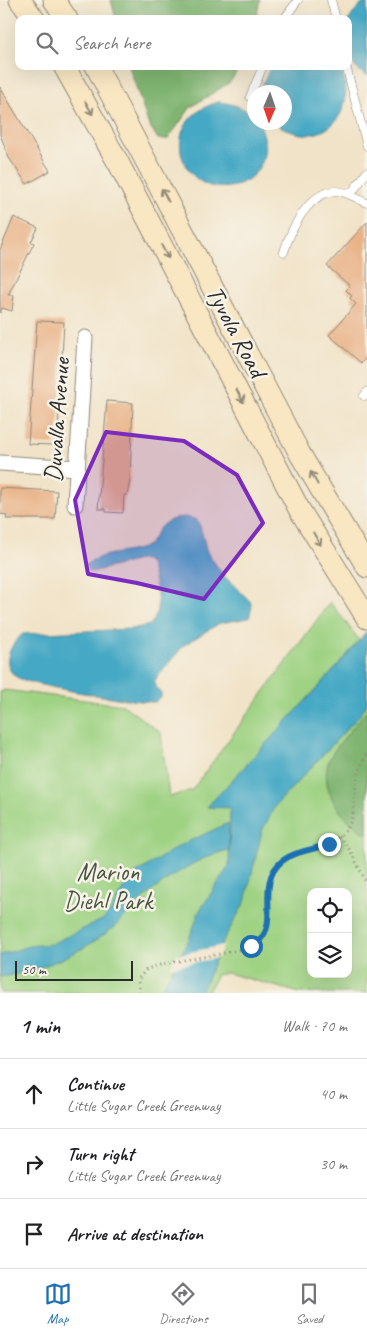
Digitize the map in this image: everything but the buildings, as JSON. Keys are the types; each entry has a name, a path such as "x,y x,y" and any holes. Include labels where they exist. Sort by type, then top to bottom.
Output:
{"main road":[{"path":"20,0 31,15"},
{"path":"54,0 64,15"},
{"name":"Tyvola Road","path":"66,70 119,164 291,494 367,618"},
{"name":"Tyvola Road","path":"98,70 300,454 366,566"}],"street":[{"name":"Duvalla Avenue","path":"75,505 85,338"},
{"path":"0,463 77,468"}],"lane":[{"path":"288,15 298,0"},
{"path":"331,0 335,15"},
{"path":"255,85 261,70"},
{"path":"347,70 367,146"},
{"path":"350,195 367,172"},
{"path":"284,252 295,223 310,204 328,192 340,191 367,203"}],"path":[{"path":"139,993 139,978 143,972 255,944 266,932 270,917 268,885 279,864 292,855 329,844 349,826 358,772 367,753"},
{"path":"339,837 350,850 367,884"}],"highlighted area":[{"path":"106,432 184,441 237,475 263,523 204,599 137,583 88,574 75,500"}],"green space":[{"path":"111,0 260,0 257,15 115,15"},
{"path":"130,70 238,70 230,82 191,107 168,139 158,139 148,123"},
{"name":"Marion Diehl Park","path":"330,602 367,650 367,993 300,993 227,973 217,975 207,993 0,993 0,692 5,690 123,705 161,733 169,797 192,790"},
{"path":"367,710 367,834 349,821 335,803 330,793 326,771 332,754"}],"water":[{"path":"367,1 367,76 352,62 352,15 358,7"},
{"path":"269,70 340,70 345,84 345,100 341,114 332,125 321,132 307,134 292,132 288,130 292,130 292,85 263,85"},
{"path":"219,102 238,106 247,112 247,130 262,130 265,141 263,158 256,172 246,181 237,185 218,187 202,182 190,171 182,157 181,141 186,125 198,111"},
{"path":"184,517 195,519 199,522 207,552 224,576 250,601 252,607 249,618 220,623 184,645 155,680 154,684 161,693 161,697 155,702 59,689 15,676 8,665 8,659 11,648 23,634 131,629 150,625 157,611 157,595 150,564 146,560 139,560 92,572 88,571 86,565 105,555 142,548 148,545 166,523 173,519"},
{"path":"367,631 367,703 360,715 275,806 262,831 245,902 224,939 201,993 159,993 189,939 200,910 229,866 230,808 207,807 334,670"},
{"path":"228,823 229,850 204,858 168,879 137,904 113,928 85,947 43,966 14,975 0,977 0,955 29,946 51,944 102,920 110,912 130,877 179,846"}],"pier":[{"path":"224,945 218,958 170,967 176,955"}],"route":[{"path":"251,946 263,936 268,927 270,917 267,892 270,878 275,868 292,855 329,844"}]}
